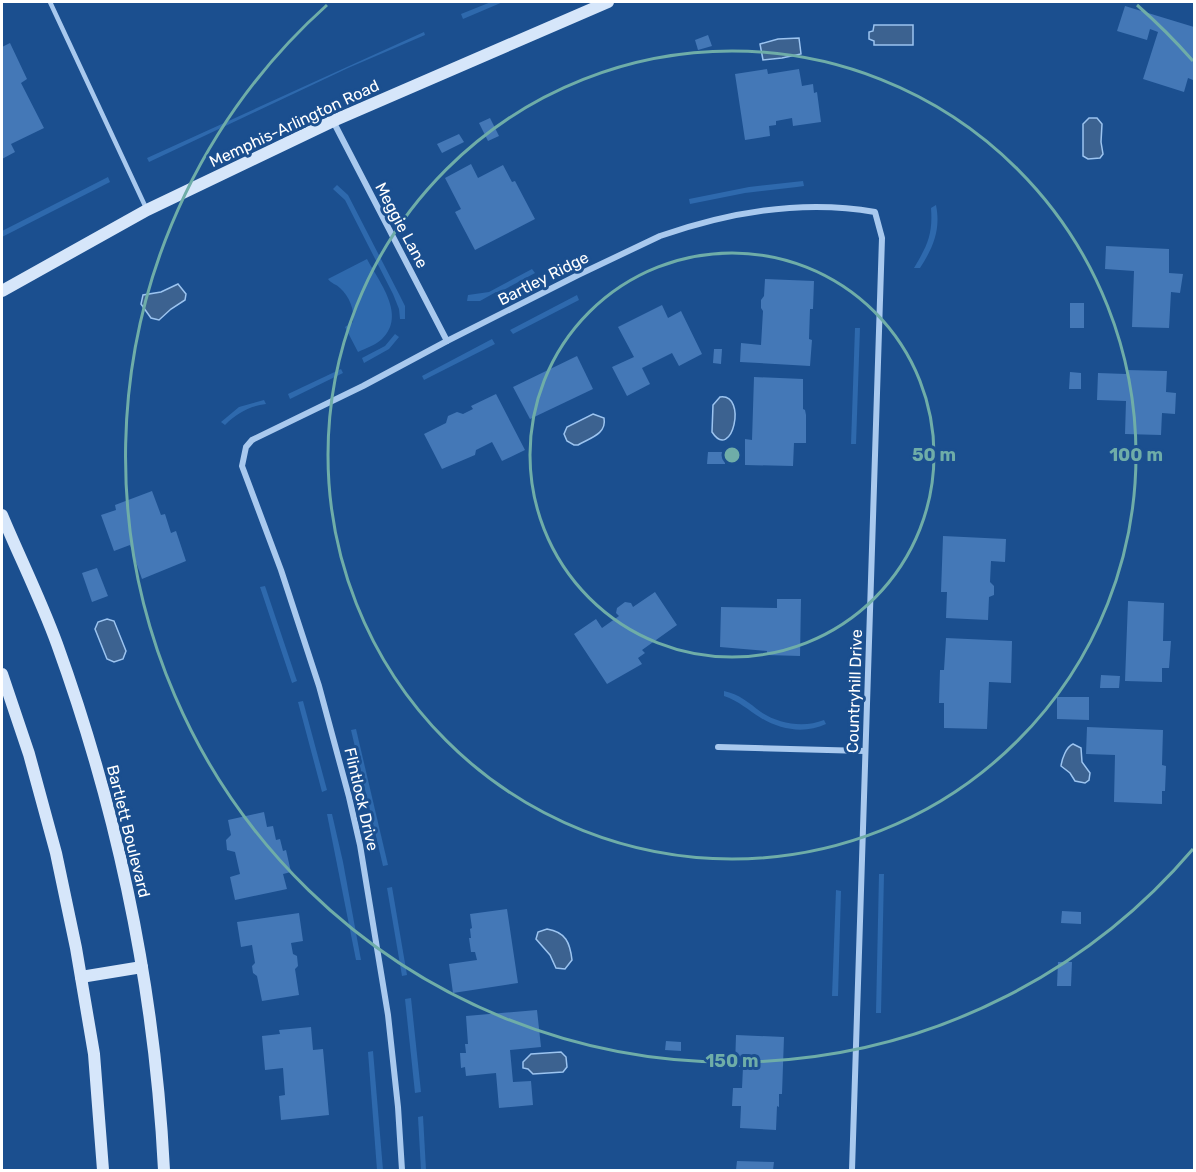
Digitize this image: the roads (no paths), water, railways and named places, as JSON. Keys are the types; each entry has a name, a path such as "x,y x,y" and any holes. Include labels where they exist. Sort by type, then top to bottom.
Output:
{"main road":[{"name":"Memphis-Arlington Road","path":"2,291 147,210 333,121 608,2"},
{"name":"Bartlett Boulevard","path":"2,515 56,643 104,794 127,890 142,967 157,1080 164,1170"},
{"path":"2,674 29,754 53,842 81,977 94,1054 103,1170"},
{"path":"81,977 142,967"}],"street":[{"name":"Meggie Lane","path":"333,121 447,341"},
{"name":"Bartley Ridge","path":"246,447 252,440 363,386 447,341 642,244 684,228 736,215 784,208 817,206 875,213"},
{"name":"Countryhill Drive","path":"852,1170 882,276 882,238 875,213"},
{"name":"Flintlock Drive","path":"246,447 242,466 281,570 317,681 354,816 387,1003 402,1170"},
{"path":"718,747 865,751"}],"lane":[{"path":"50,2 147,210"}]}
